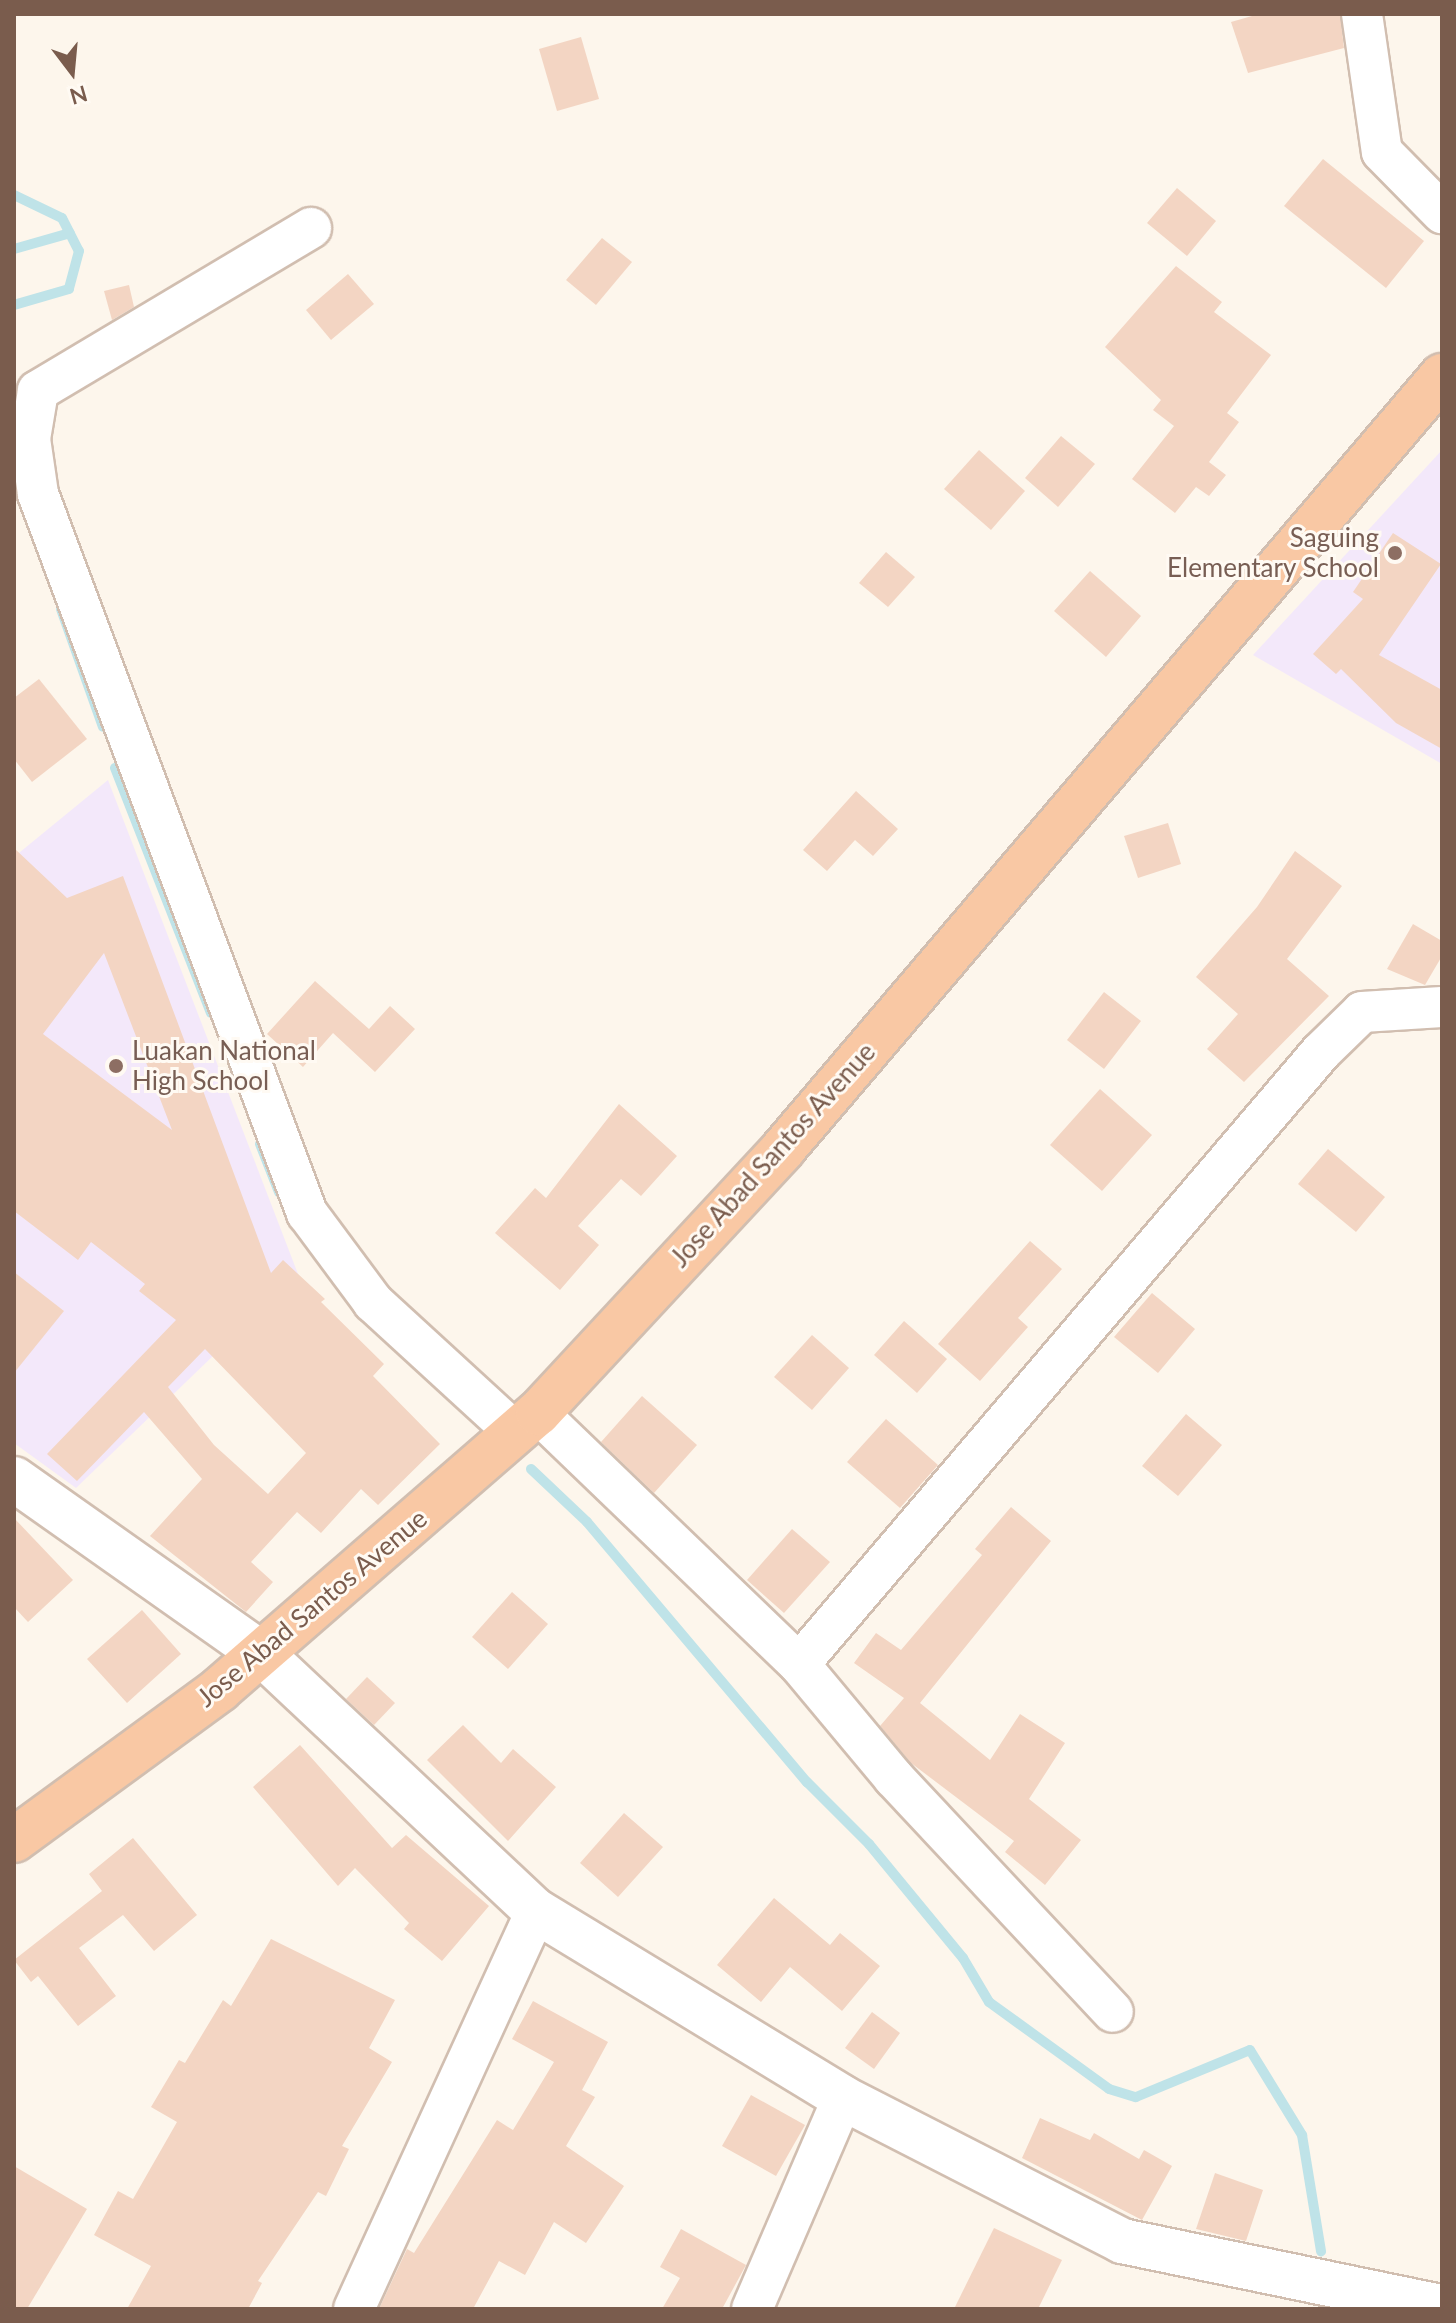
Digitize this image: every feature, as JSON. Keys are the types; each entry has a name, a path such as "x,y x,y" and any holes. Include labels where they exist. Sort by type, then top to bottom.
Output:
{"highway":[{"name":"Jose Abad Santos Avenue","path":"14,1840 262,1654 526,1423 783,1149 1442,376"}],"street":[{"path":"1362,14 1382,152 1442,213"},
{"path":"311,228 38,391 22,445 307,1213 373,1302 526,1423 799,1664 894,1778 1113,2012"},
{"path":"799,1664 1321,1052 1362,1012 1442,1007"},
{"path":"14,1479 262,1654 536,1911 843,2098 1122,2241 1442,2307"},
{"path":"354,2309 536,1911"},
{"path":"752,2309 843,2098"}],"shaded area":[{"name":"Saguing Elementary School","path":"1442,450 1442,764 1253,655"},
{"name":"Luakan National High School","path":"108,780 298,1274 76,1488 14,1443 14,857"}],"building":[{"path":"1259,14 1340,14 1344,48 1248,73 1231,22"},
{"path":"581,37 599,99 557,111 539,49"},
{"path":"1323,159 1424,241 1386,288 1284,206"},
{"path":"1177,188 1216,221 1187,256 1147,223"},
{"path":"602,238 632,262 596,305 566,280"},
{"path":"1176,266 1222,302 1214,312 1271,355 1227,413 1239,422 1209,462 1226,475 1209,496 1196,487 1175,513 1132,479 1174,426 1153,410 1161,400 1105,347"},
{"path":"348,274 374,304 331,340 306,310"},
{"path":"129,285 134,307 112,320 104,291"},
{"path":"1061,436 1095,464 1058,507 1025,478"},
{"path":"979,450 1025,491 991,530 944,489"},
{"path":"1393,533 1441,564 1379,655 1442,690 1442,749 1396,723 1341,669 1336,674 1313,654 1363,599 1353,592"},
{"path":"886,552 915,577 888,607 859,583"},
{"path":"1090,571 1141,616 1106,657 1054,611"},
{"path":"39,679 87,739 32,782 14,759 14,698"},
{"path":"856,791 898,829 873,856 855,840 827,871 803,850"},
{"path":"1168,823 1181,864 1138,878 1124,836"},
{"name":"Luakan National High School","path":"14,848 67,898 123,876 271,1273 283,1260 325,1299 321,1302 384,1364 373,1376 440,1444 378,1505 361,1489 321,1533 297,1512 251,1562 273,1582 246,1612 150,1536 202,1479 144,1412 77,1481 47,1454 176,1320 139,1291 145,1284 91,1242 78,1260 14,1211","holes":["104,953 172,1130 43,1034","205,1349 306,1453 268,1494 214,1445 168,1387"]},
{"path":"1295,851 1342,886 1287,959 1329,996 1244,1082 1207,1049 1238,1014 1196,977 1257,907"},
{"path":"1413,924 1442,941 1442,956 1425,985 1387,969"},
{"path":"315,981 369,1029 390,1006 415,1029 375,1072 333,1033 303,1067 267,1034"},
{"path":"1104,992 1141,1021 1104,1069 1067,1040"},
{"path":"1100,1089 1152,1135 1102,1191 1050,1145"},
{"path":"619,1104 677,1156 641,1196 621,1179 578,1226 599,1245 560,1290 495,1233 535,1188 546,1198"},
{"path":"1328,1149 1385,1197 1356,1232 1298,1184"},
{"path":"1030,1241 1062,1269 1018,1318 1028,1327 980,1381 938,1344"},
{"path":"14,1272 64,1311 14,1373"},
{"path":"1152,1293 1195,1329 1158,1373 1114,1337"},
{"path":"904,1321 947,1359 917,1393 874,1355"},
{"path":"812,1335 849,1368 812,1410 774,1377"},
{"path":"642,1396 697,1445 654,1493 601,1442"},
{"path":"1186,1414 1222,1445 1178,1496 1142,1466"},
{"path":"886,1419 938,1465 900,1508 847,1462"},
{"path":"1011,1507 1051,1541 920,1703 990,1760 1020,1714 1065,1743 1029,1799 1081,1840 1045,1885 1005,1852 1014,1841 911,1763 880,1726 904,1698 854,1663 876,1633 901,1650 982,1555 975,1549"},
{"path":"14,1518 73,1580 28,1622 14,1607"},
{"path":"792,1529 830,1562 784,1613 747,1580"},
{"path":"512,1592 548,1624 508,1669 472,1637"},
{"path":"142,1610 181,1654 127,1703 87,1659"},
{"path":"367,1677 395,1703 374,1725 346,1699"},
{"path":"463,1725 501,1763 513,1749 556,1787 508,1841 427,1760"},
{"path":"300,1745 392,1848 406,1835 489,1906 442,1961 404,1929 409,1923 355,1868 338,1886 253,1787"},
{"path":"624,1813 663,1847 618,1897 580,1863"},
{"path":"133,1838 197,1915 154,1951 123,1915 79,1948 116,1996 78,2026 38,1976 31,1982 14,1960 102,1891 89,1874"},
{"path":"774,1898 830,1945 840,1933 880,1966 842,2011 790,1967 761,2002 717,1965"},
{"path":"271,1939 395,2000 369,2048 392,2062 342,2146 349,2149 326,2196 318,2192 258,2281 262,2283 248,2309 127,2309 151,2266 94,2235 118,2191 133,2199 177,2122 151,2107 179,2060 185,2063 223,2000 231,2006"},
{"path":"533,2001 608,2042 582,2090 595,2097 566,2146 624,2186 586,2243 554,2222 525,2275 499,2261 473,2309 379,2309 407,2249 414,2253 497,2120 513,2130 554,2062 512,2039"},
{"path":"872,2012 900,2033 874,2069 845,2048"},
{"path":"751,2095 805,2125 776,2176 722,2146"},
{"path":"1040,2118 1090,2140 1094,2133 1139,2159 1144,2150 1172,2166 1142,2220 1022,2158"},
{"path":"14,2166 87,2209 27,2309 14,2309"},
{"path":"1215,2173 1263,2190 1246,2241 1196,2229"},
{"path":"994,2228 1062,2260 1038,2309 954,2309"},
{"path":"681,2229 746,2265 722,2309 662,2309 680,2278 660,2267"}],"waterway":[{"path":"14,195 62,218 79,251 69,289 14,305"},
{"path":"14,249 70,233"},
{"path":"61,609 103,727"},
{"path":"115,768 211,1013"},
{"path":"260,1144 279,1192"},
{"path":"531,1469 587,1522 807,1782 869,1844 963,1958 989,2002 1109,2089 1136,2097 1250,2050 1302,2135 1321,2251"}],"place":[{"name":"Saguing Elementary School","path":"1395,553"},
{"name":"Luakan National High School","path":"116,1066"}]}
